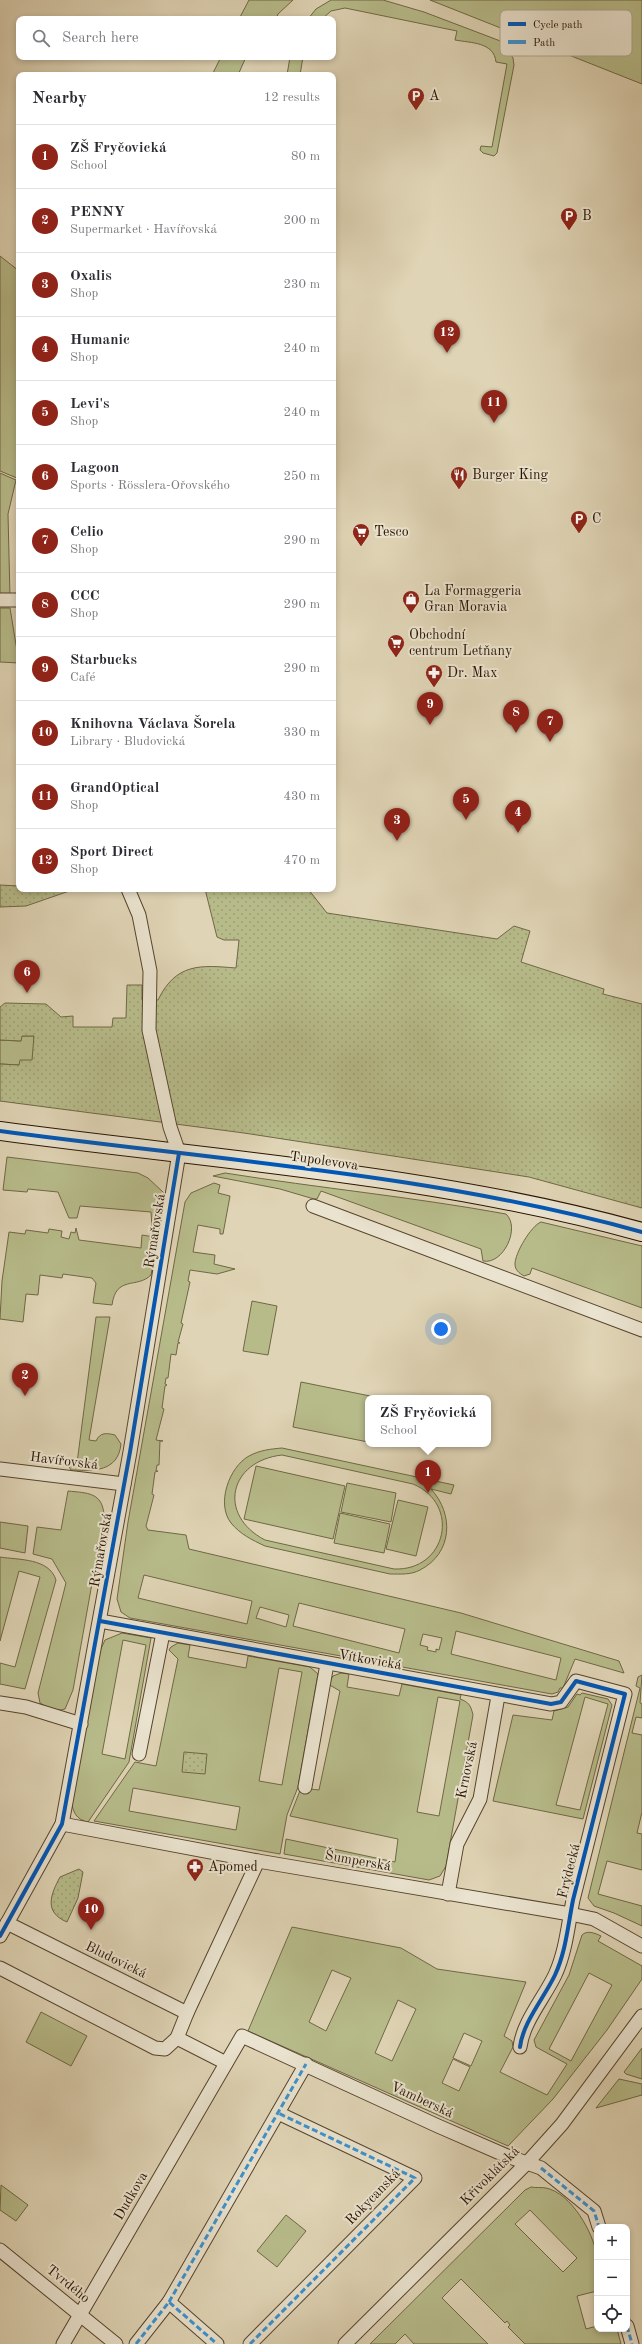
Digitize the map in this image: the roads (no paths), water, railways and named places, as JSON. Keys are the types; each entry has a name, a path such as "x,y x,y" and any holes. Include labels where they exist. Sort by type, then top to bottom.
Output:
{"main road":[{"name":"Tupolevova","path":"0,1131 384,1180 469,1193 532,1204 642,1232"}],"street":[{"path":"0,600 16,600"},
{"path":"129,892 139,915 150,971 148,1030 170,1127 179,1153"},
{"name":"Rýmařovská","path":"0,1936 62,1824 124,1484 179,1153"},
{"path":"313,1206 642,1330"},
{"name":"Havířovská","path":"0,1469 124,1484"},
{"name":"Vítkovická","path":"100,1621 498,1696 551,1704 561,1702 576,1682 625,1694"},
{"path":"138,1754 163,1633"},
{"path":"305,1787 327,1664"},
{"name":"Frýdecká","path":"520,2047 530,2020 555,1974 569,1932 570,1914 625,1694"},
{"name":"Krnovská","path":"448,1894 457,1844 480,1798 498,1696"},
{"path":"0,1703 26,1707 81,1724"},
{"name":"Šumperská","path":"62,1824 258,1861 570,1914 594,1920 642,1946"},
{"path":"0,1968 155,2048 165,2049 177,2038 187,2013 258,1861"},
{"name":"Bludovická","path":"7,1923 187,2013"},
{"name":"Křivoklátská","path":"344,2344 527,2163 562,2124 642,2016"},
{"name":"Vamberská","path":"226,2063 242,2036 306,2064 438,2126 541,2168 594,2211 598,2224"},
{"path":"177,2038 226,2063"},
{"name":"Dudkova","path":"63,2344 226,2063"},
{"path":"136,2344 169,2302 306,2064"},
{"name":"Rokycanská","path":"250,2344 415,2178 278,2112"},
{"name":"Tvrdého","path":"0,2250 116,2344"},
{"path":"169,2302 217,2344"},
{"path":"629,2332 632,2344"}],"place":[{"name":"A","path":"416,111"},
{"name":"B","path":"569,231"},
{"name":"Sport Direct","path":"447,353"},
{"name":"GrandOptical","path":"494,423"},
{"name":"Burger King","path":"459,490"},
{"name":"C","path":"579,534"},
{"name":"Tesco","path":"361,547"},
{"name":"La Formaggeria Gran Moravia","path":"411,614"},
{"name":"Obchodní centrum Letňany","path":"396,658"},
{"name":"Dr. Max","path":"434,688"},
{"name":"Starbucks","path":"430,725"},
{"name":"CCC","path":"516,733"},
{"name":"Celio","path":"550,742"},
{"name":"Levi's","path":"466,820"},
{"name":"Humanic","path":"518,833"},
{"name":"Oxalis","path":"397,841"},
{"name":"Lagoon","path":"27,993"},
{"name":"PENNY","path":"25,1396"},
{"name":"ZŠ Fryčovická","path":"428,1493"},
{"name":"Apomed","path":"195,1882"},
{"name":"Knihovna Václava Šorela","path":"91,1930"}]}
